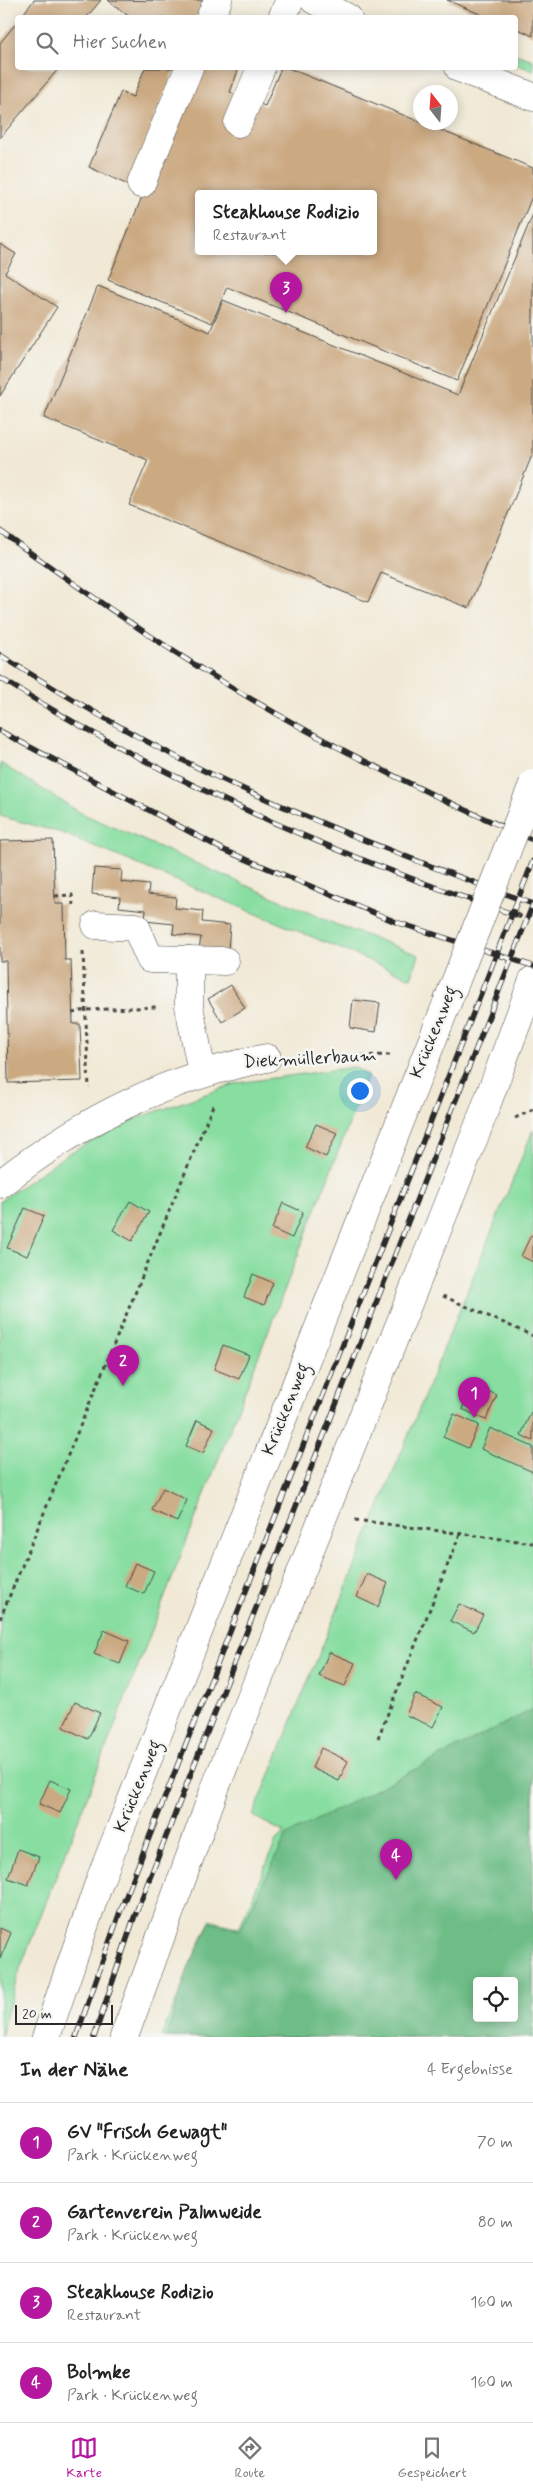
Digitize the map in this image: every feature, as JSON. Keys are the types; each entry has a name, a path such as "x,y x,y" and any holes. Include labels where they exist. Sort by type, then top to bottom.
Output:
{"main road":[{"path":"211,15 218,0"},
{"path":"283,15 290,0"},
{"path":"314,0 342,15"},
{"path":"141,184 188,70"},
{"path":"238,123 260,70"},
{"path":"464,70 533,97"},
{"name":"Krückenweg","path":"46,2037 100,1880 533,784"},
{"path":"96,925 136,926 150,959 224,961"},
{"path":"189,960 189,1006 202,1074"},
{"path":"124,2037 214,1791 469,1149 533,980"},
{"name":"Diekmüllerbaum","path":"0,1184 91,1121 141,1097 230,1065 267,1058"}],"path":[{"path":"83,951 91,1121"},
{"path":"72,1013 86,1010 189,1006"},
{"name":"Diekmüllerbaum","path":"267,1058 390,1055"},
{"path":"0,1619 230,1065"},
{"path":"438,1294 533,1336"},
{"path":"350,1520 533,1543"},
{"path":"378,1738 460,1534"}],"green space":[{"path":"518,55 533,60 533,71 518,65"},
{"path":"0,763 81,813 335,924 419,955 411,978 62,833 0,816"},
{"path":"354,1067 368,1075 20,1969 0,2036 0,1201 69,1153 135,1119 237,1083"},
{"path":"533,1130 533,2037 161,2037 210,1920 239,1928 277,1839 285,1833 253,1816"},
{"path":"533,1709 533,2037 167,2037 188,1968 210,1922 240,1930 287,1835"}],"building":[{"path":"34,0 101,0 88,15 22,15"},
{"path":"108,0 203,0 196,15 127,15"},
{"path":"447,0 533,0 533,36 518,29 518,15 482,15"},
{"path":"15,25 15,70 57,70 0,138 0,43"},
{"path":"144,70 174,70 128,185 89,167 121,92 133,97"},
{"path":"194,70 238,70 230,92 265,106 280,70 293,70 413,119 413,130 440,130 533,168 533,194 457,381 227,287 212,323 108,280"},
{"path":"533,214 533,453 469,608 381,573 368,602 129,505 148,460 44,418 98,286 210,332 223,300 458,395"},
{"path":"0,244 16,254 5,273 57,307 0,396"},
{"path":"53,840 55,904 64,904 65,960 71,960 73,1024 80,1024 82,1081 8,1083 6,961 0,961 0,841"},
{"path":"94,868 122,870 121,882 149,885 148,894 176,897 175,908 203,911 202,922 230,925 228,951 199,949 201,937 173,934 174,924 145,921 146,910 119,907 120,897 92,894"},
{"path":"231,985 245,1008 222,1022 208,999"},
{"path":"353,1000 380,1003 376,1032 350,1028"},
{"path":"316,1124 337,1133 326,1157 305,1147"},
{"path":"130,1201 149,1212 132,1241 113,1230"},
{"path":"283,1203 303,1212 292,1238 272,1229"},
{"path":"25,1208 44,1216 27,1256 7,1248"},
{"path":"531,1235 533,1236 533,1262 521,1256"},
{"path":"253,1274 273,1283 264,1305 244,1297"},
{"path":"223,1345 249,1355 239,1379 214,1369"},
{"path":"473,1385 497,1395 486,1420 462,1409"},
{"path":"531,1412 533,1413 533,1441 521,1435"},
{"path":"454,1414 479,1425 468,1448 443,1437"},
{"path":"197,1420 214,1428 203,1453 186,1446"},
{"path":"490,1428 533,1447 533,1472 481,1449"},
{"path":"163,1488 187,1500 177,1522 152,1510"},
{"path":"135,1563 154,1571 144,1594 125,1586"},
{"path":"367,1574 388,1583 378,1607 357,1597"},
{"path":"459,1604 483,1615 474,1632 450,1621"},
{"path":"104,1630 129,1641 120,1664 94,1654"},
{"path":"329,1652 355,1663 345,1686 319,1676"},
{"path":"415,1694 443,1707 433,1727 406,1715"},
{"path":"75,1702 100,1713 88,1739 63,1727"},
{"path":"321,1748 348,1761 339,1781 312,1768"},
{"path":"50,1780 71,1789 60,1813 39,1804"},
{"path":"18,1849 39,1857 28,1885 8,1878"},
{"path":"0,1928 11,1933 0,1959"}],"railway":[{"path":"0,531 138,628 260,704 375,767 533,840"},
{"path":"0,655 112,722 228,782 379,846 533,904"},
{"path":"0,678 124,750 252,813 384,868 519,916"},
{"path":"0,731 224,850 396,922 533,966"},
{"path":"76,2037 121,1909 533,861"},
{"path":"94,2037 134,1918 533,904"}],"place":[{"name":"Steakhouse Rodizio","path":"286,313"},
{"name":"Gartenverein Palmweide","path":"123,1386"},
{"name":"GV \"Frisch Gewagt\"","path":"474,1418"},
{"name":"Bolmke","path":"396,1880"}]}
